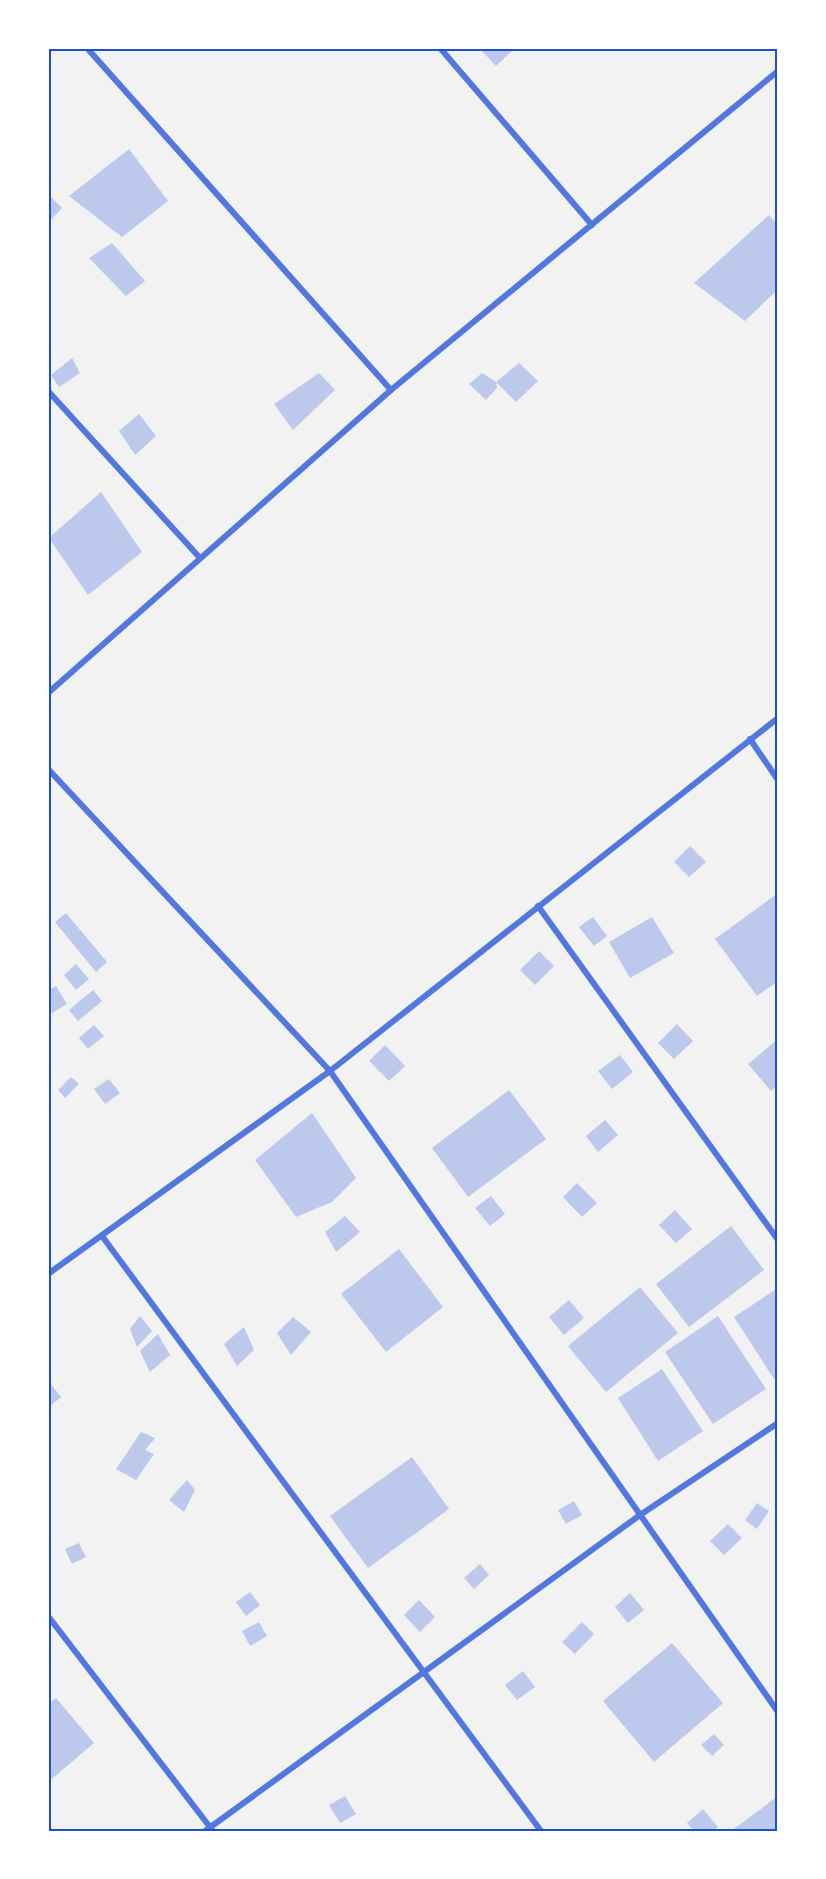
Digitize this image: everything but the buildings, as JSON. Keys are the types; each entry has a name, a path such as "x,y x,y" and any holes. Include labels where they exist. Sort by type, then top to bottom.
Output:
{"street":[{"path":"87,48 391,390"},
{"path":"440,48 591,225"},
{"path":"48,693 391,390 778,71"},
{"path":"48,391 200,558"},
{"path":"48,1274 330,1071 778,718"},
{"path":"750,739 778,780"},
{"path":"48,769 330,1071 778,1712"},
{"path":"538,906 778,1240"},
{"path":"102,1236 422,1673 541,1831"},
{"path":"48,1616 210,1830 640,1515 778,1423"}]}
